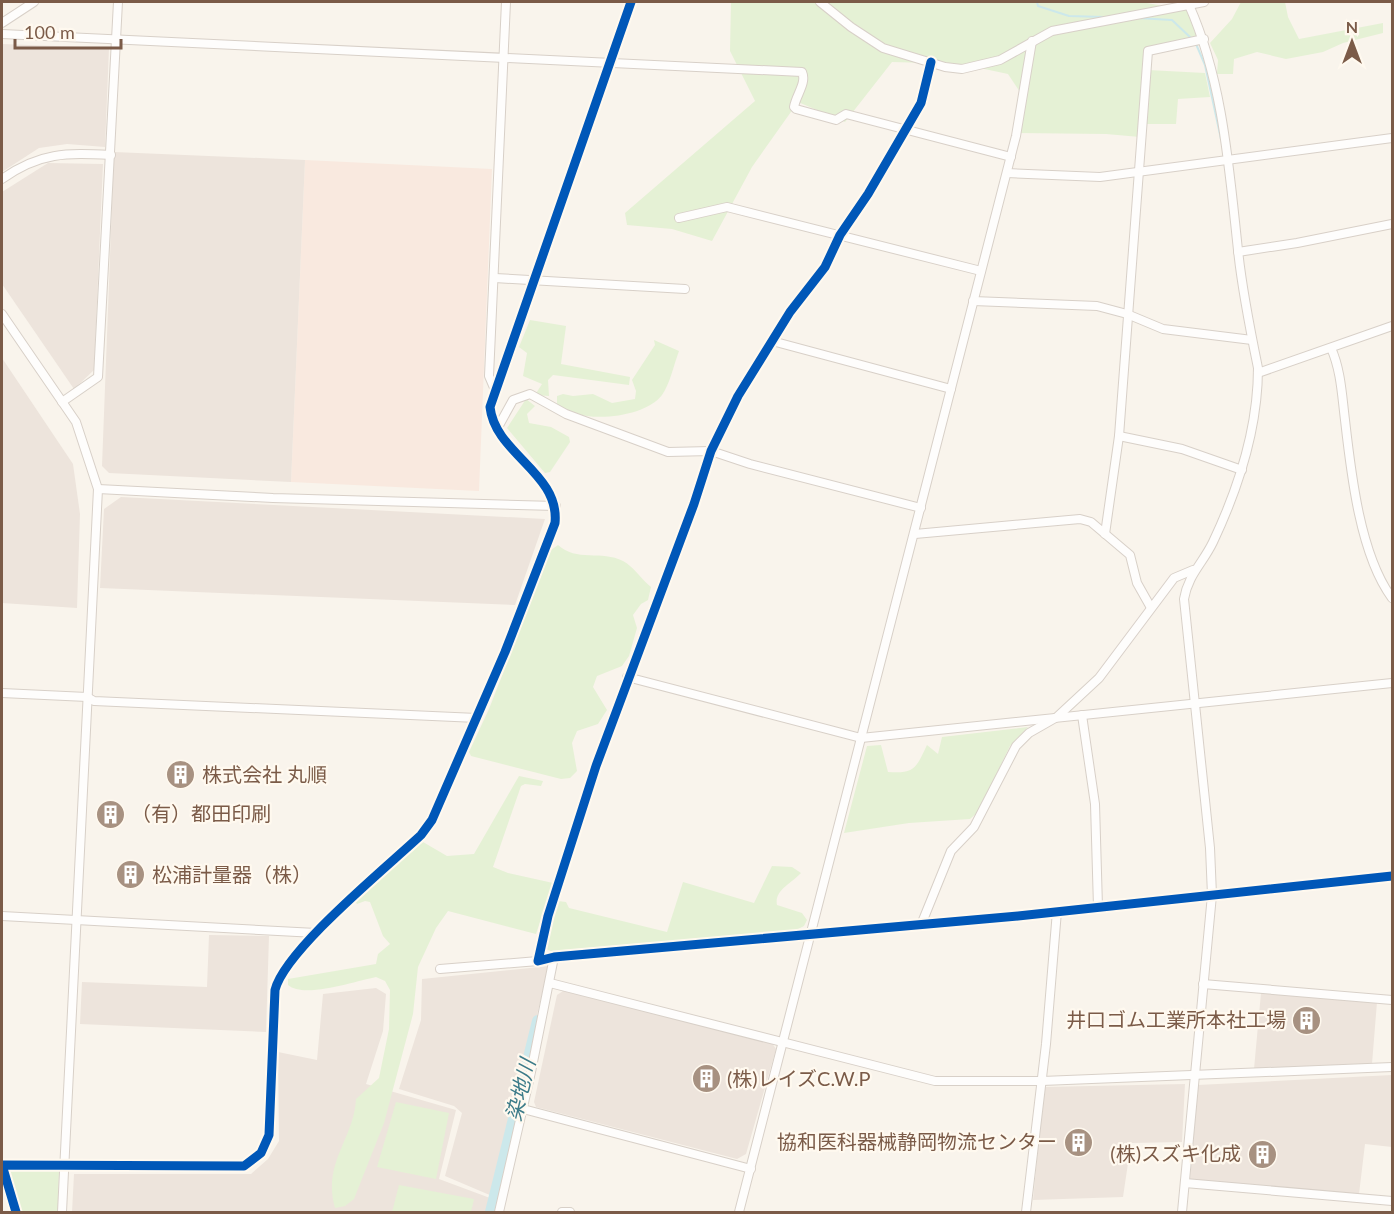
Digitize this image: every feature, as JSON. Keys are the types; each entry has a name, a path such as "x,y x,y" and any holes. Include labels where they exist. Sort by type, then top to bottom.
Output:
{"street":[{"path":"2,23 34,2"},
{"path":"62,402 98,377 118,2"},
{"path":"495,390 489,376 506,2"},
{"path":"15,1212 2,1165 244,1166 261,1153 269,1135 277,982 289,963 316,933 421,835 432,820 477,718 555,523 556,506 550,492 497,429 490,407 532,279 631,2"},
{"path":"820,2 851,27 883,48 962,69 985,66 1008,57 1052,31 1178,4 1204,2"},
{"path":"1182,1212 1212,896 1210,848 1184,598 1186,585 1210,549 1242,470 1258,373 1238,252 1229,159 1204,39 1189,4"},
{"path":"2,34 117,42 802,72 804,81 796,96 794,107 796,109 836,120 846,114 1011,157"},
{"path":"1105,534 1119,436 1137,173 1148,51 1204,39"},
{"path":"739,1212 1007,173 1032,41"},
{"path":"538,961 548,916 627,677 674,558 711,451 738,396 790,312 825,267 840,235 868,194 921,103 931,62"},
{"path":"1007,173 1100,177 1392,138"},
{"path":"2,179 30,162 62,153 111,155"},
{"path":"679,218 727,207 981,271"},
{"path":"1238,252 1392,224"},
{"path":"495,278 685,289"},
{"path":"974,301 1097,306 1173,331 1252,340"},
{"path":"2,314 76,422 98,489 62,1212"},
{"path":"1258,373 1392,326"},
{"path":"772,341 951,389"},
{"path":"1331,348 1339,374 1356,505 1381,577 1392,598"},
{"path":"497,429 513,400 530,394 566,414 668,452 711,451 750,464 921,508"},
{"path":"1119,436 1193,452 1242,470"},
{"path":"98,489 285,498 556,506"},
{"path":"915,534 1080,519 1091,522 1130,555 1137,584 1150,606"},
{"path":"921,925 951,850 974,827 1016,746 1029,733 1057,717 1099,678 1150,606 1174,578 1194,570"},
{"path":"627,677 861,738 1392,683"},
{"path":"2,693 87,697 94,701 477,718"},
{"path":"1082,715 1095,804 1098,907"},
{"path":"440,969 921,925 1392,876"},
{"path":"1026,1212 1042,1081 1057,911"},
{"path":"2,916 77,918 316,933"},
{"path":"499,1212 554,957"},
{"path":"550,983 782,1044 935,1081 1042,1081 1392,1067"},
{"path":"1203,984 1392,1000"},
{"path":"523,1109 751,1169"},
{"path":"1185,1183 1392,1202"},
{"path":"562,1212 570,1212"}],"shaded area":[{"path":"2,44 109,48 105,147 67,144 39,148 2,172"},
{"path":"114,152 305,160 291,482 109,473 102,466"},
{"path":"305,160 492,169 479,491 291,482"},
{"path":"48,163 103,164 94,370 74,389 2,284 2,192"},
{"path":"2,358 73,464 80,514 77,608 2,603"},
{"path":"121,497 545,519 515,605 100,588 104,509"},
{"path":"209,935 269,936 266,1032 80,1024 82,982 207,987"},
{"path":"549,966 492,1196 445,1176 462,1113 454,1106 399,1089 421,1020 422,979"},
{"path":"376,988 386,994 383,1031 366,1084 456,1110 439,1179 490,1198 486,1212 72,1212 74,1174 251,1174 268,1159 279,1141 278,1052 317,1060 323,994"},
{"path":"563,991 772,1043 776,1049 746,1154 737,1159 536,1107 534,1102 557,995"},
{"path":"1261,993 1377,1002 1372,1064 1254,1069"},
{"path":"1392,1075 1392,1147 1365,1144 1359,1194 1190,1180 1198,1085"},
{"path":"1185,1084 1182,1142 1131,1143 1123,1197 1033,1200 1044,1087"}],"green space":[{"path":"731,2 1141,2 1175,8 1188,7 1200,39 1147,50 1140,137 1106,134 1017,133 1024,98 1008,74 961,64 892,62 845,122 798,102 752,167 712,241 672,229 627,225 625,213 755,101 730,51"},
{"path":"1241,2 1285,2 1288,17 1299,39 1383,23 1383,33 1343,43 1323,52 1286,59 1257,52 1234,59 1233,74 1217,74 1218,60 1210,43 1232,19"},
{"path":"1148,70 1205,73 1210,97 1178,99 1176,124 1145,124"},
{"path":"530,320 566,326 561,364 630,377 629,385 553,375 548,380 549,396 535,395 542,384 523,376 527,353 519,347"},
{"path":"654,340 679,351 665,390 653,403 626,414 595,417 567,411 557,404 557,396 563,394 573,396 593,394 612,403 635,399 636,391 632,380 655,345"},
{"path":"526,399 535,406 527,414 529,423 551,427 569,437 570,442 550,472 545,473 507,428"},
{"path":"558,545 581,555 607,556 623,561 651,587 648,600 641,604 633,615 637,628 629,656 622,666 597,676 593,687 607,710 598,724 577,731 572,743 577,771 570,778 561,779 471,756 469,752 489,709 551,550"},
{"path":"1028,727 1010,746 978,812 970,819 909,823 844,833 867,746 881,745 888,772 904,772 914,768 927,745 938,754 942,737"},
{"path":"519,776 543,781 541,786 525,784 521,786 493,867 508,873 553,883 536,934 448,911 436,928 418,967 413,1014 384,1123 354,1199 345,1206 335,1208 332,1192 335,1164 350,1127 356,1099 379,1078 389,1029 390,990 385,981 376,977 318,990 296,989 288,985 288,979 376,964 378,954 390,944 383,936 370,902 357,904 355,901 423,842 447,856 474,854"},
{"path":"772,866 792,867 801,873 781,891 777,900 777,905 802,913 807,920 804,926 796,930 551,951 546,949 558,901 566,902 569,908 667,932 683,882 754,903"},
{"path":"396,1102 449,1113 436,1179 377,1167"},
{"path":"59,1169 58,1212 20,1212 8,1170"},
{"path":"399,1185 474,1199 471,1212 392,1212"}],"waterway":[{"path":"1037,2 1038,6 1069,16 1104,17"},
{"path":"1137,18 1172,20 1192,39"},
{"path":"1196,44 1205,65 1221,139"},
{"name":"染地川","path":"491,1212 538,1021"}],"cycle path":[{"path":"16,1212 2,1165 244,1166 261,1153 269,1135 275,990 283,973 297,953 317,932 421,835 432,820 505,652 555,523 554,506 548,490 503,438 494,423 490,407 631,2"},
{"path":"931,62 921,103 868,194 840,235 825,267 790,312 738,396 711,451 694,504 596,766 548,916 538,961 554,957 1018,916 1392,876"}],"place":[{"name":"株式会社 丸順","path":"181,775"},
{"name":"（有）都田印刷","path":"110,814"},
{"name":"松浦計量器（株）","path":"131,875"},
{"name":"井口ゴム工業所本社工場","path":"1307,1020"},
{"name":"(株)レイズC.W.P","path":"706,1079"},
{"name":"協和医科器械静岡物流センター","path":"1078,1142"},
{"name":"(株)スズキ化成","path":"1262,1154"}]}
